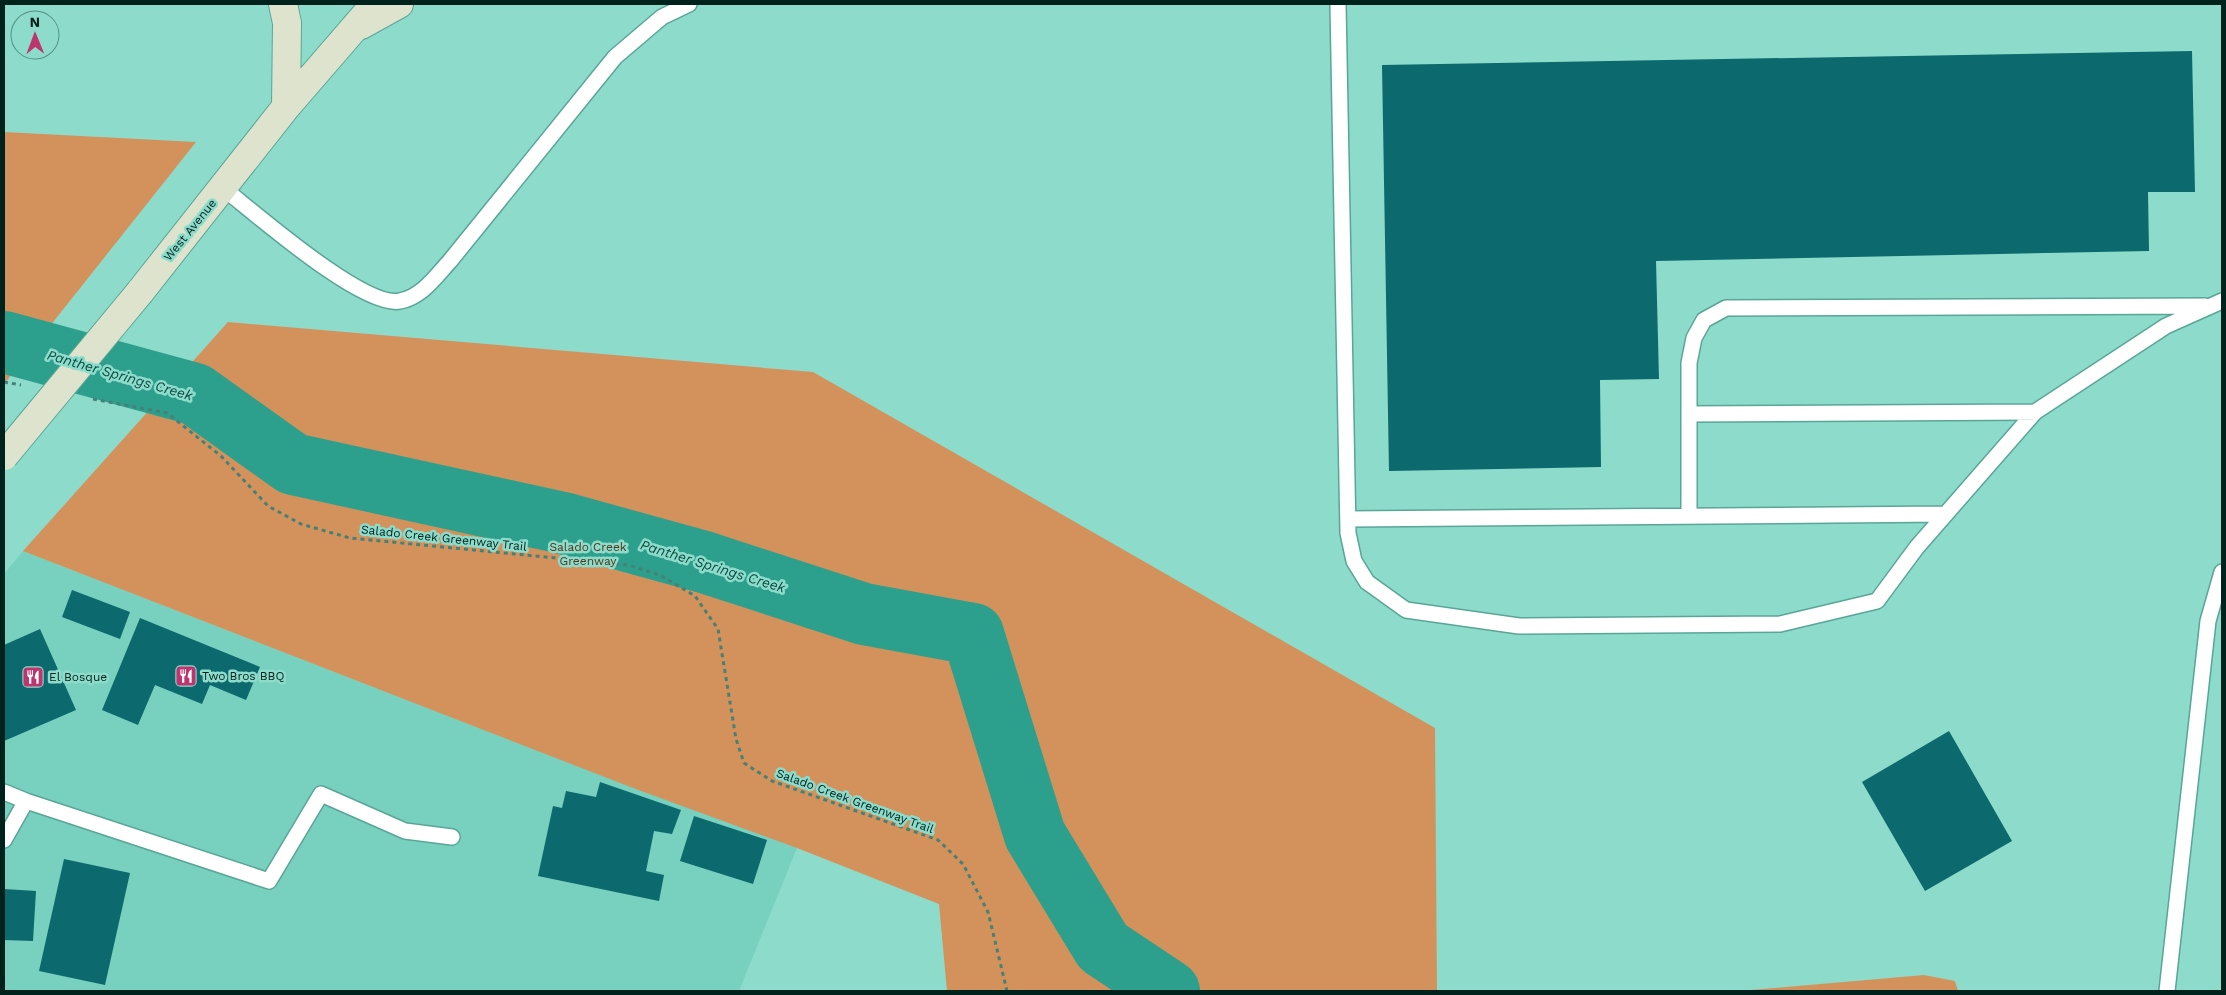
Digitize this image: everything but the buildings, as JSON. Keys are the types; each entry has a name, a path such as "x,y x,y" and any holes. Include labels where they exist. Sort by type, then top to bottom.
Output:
{"main road":[{"path":"283,4 287,23 286,107"},
{"name":"West Avenue","path":"4,456 140,292 286,107 375,4"},
{"path":"353,30 399,4"}],"lane":[{"path":"223,188 339,278 379,300 400,302 421,292 450,261 615,57 662,17 689,4"},
{"path":"1338,4 1348,533 1354,561 1367,582 1406,610 1520,626 1780,624 1877,601 1917,547 2034,412 2166,326 2217,304"},
{"path":"1689,516 1689,363 1694,338 1704,320 1726,308 2217,304"},
{"path":"1689,414 2034,412"},
{"path":"1348,519 1946,514"},
{"path":"2167,991 2208,621 2222,572"},
{"path":"4,792 26,801 269,880 321,794 405,830 452,837"},
{"path":"4,840 26,801"}],"path":[{"path":"4,382 23,386"},
{"name":"Salado Creek Greenway Trail","path":"90,398 167,413 221,456 268,506 301,524 350,538 628,565 660,575 695,596 718,629 736,739 744,763 772,781 938,840 963,864 988,912 1007,991"}],"shaded area":[{"path":"23,551 497,735 797,848 739,991 4,991 4,574"}],"green space":[{"path":"4,132 196,142 4,384"},
{"name":"Salado Creek Greenway","path":"228,322 813,372 1435,728 1437,991 947,991 939,904 797,848 633,788 23,551"},
{"path":"1924,975 1955,981 1958,991 1739,991"}],"waterway":[{"name":"Panther Springs Creek","path":"4,342 195,394 293,464 563,523 704,562 864,614 973,634 1035,835 1103,947 1169,991"}],"place":[{"name":"Two Bros BBQ","path":"186,676"},
{"name":"El Bosque","path":"33,677"}]}
